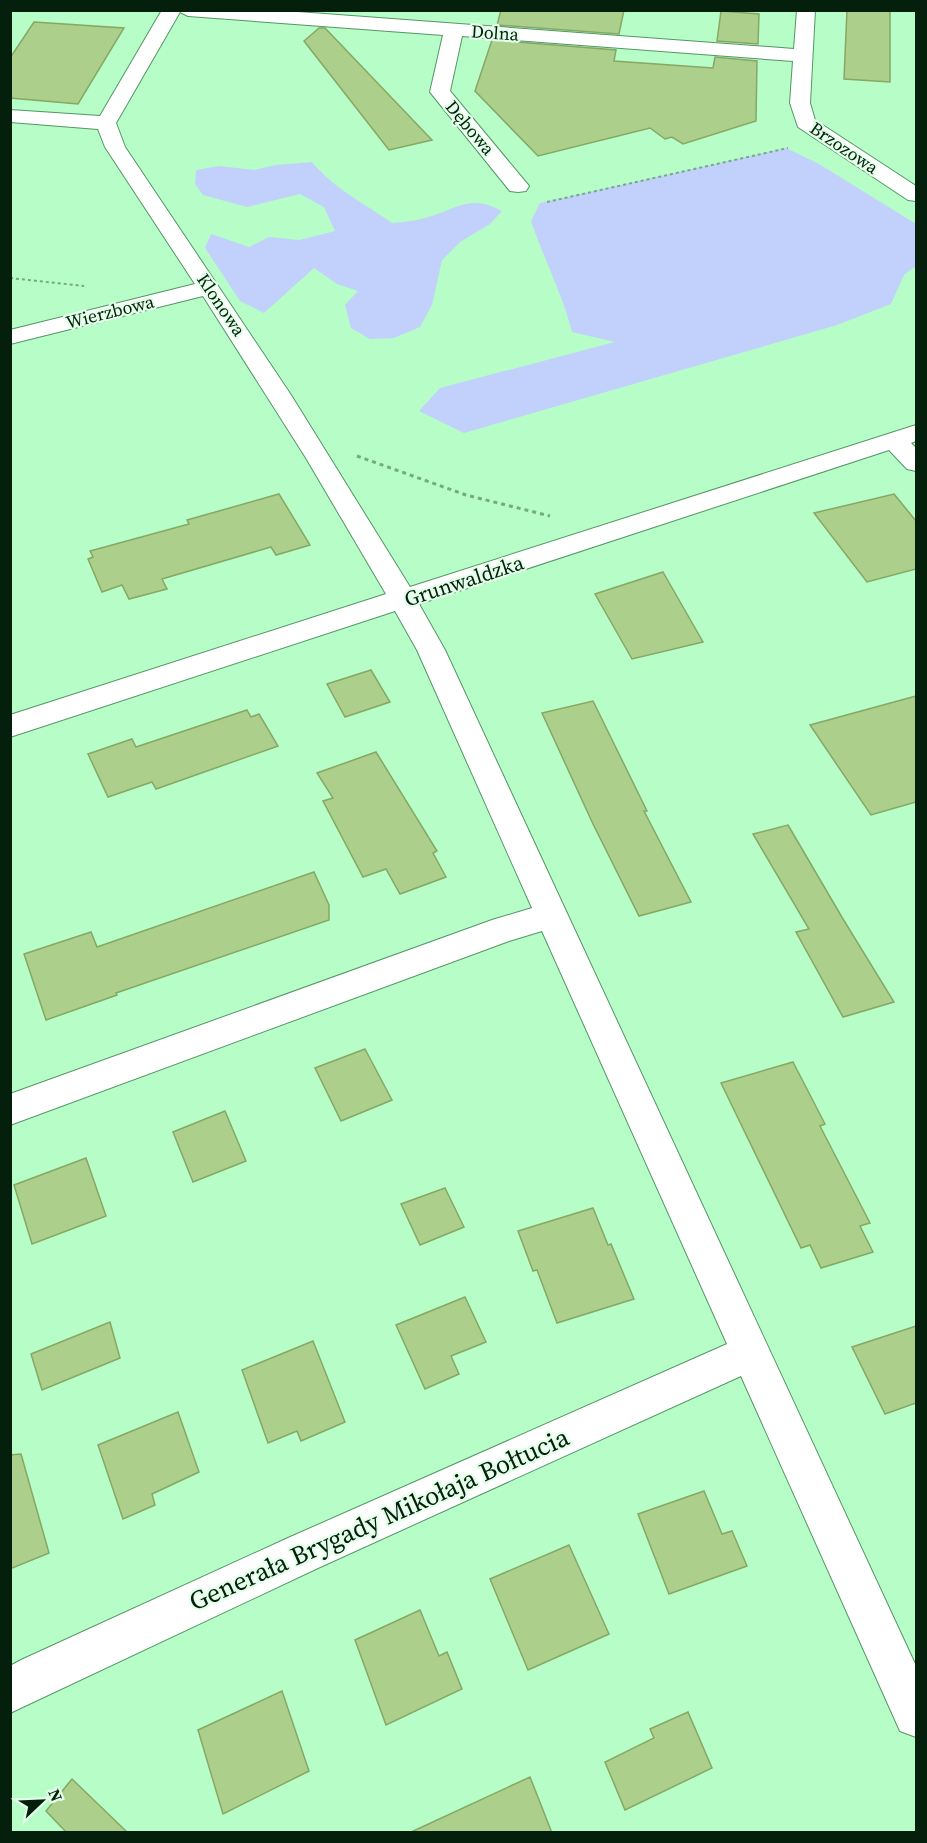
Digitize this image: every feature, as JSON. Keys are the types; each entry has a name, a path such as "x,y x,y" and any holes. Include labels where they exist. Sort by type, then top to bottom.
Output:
{"street":[{"path":"10,116 105,123 171,10"},
{"name":"Dolna","path":"188,10 803,56"},
{"name":"Brzozowa","path":"806,10 800,104 805,123 827,140 916,195"},
{"name":"Dębowa","path":"453,29 440,92 518,186"},
{"name":"Klonowa","path":"105,123 115,147 311,447 431,650 550,916 916,1715"},
{"name":"Wierzbowa","path":"10,337 209,288"},
{"path":"905,436 916,463"},
{"name":"Grunwaldzka","path":"10,726 403,601 905,436"},
{"path":"10,1110 504,929 550,916"},
{"name":"Generała Brygady Mikołaja Bołtucia","path":"10,1691 37,1676 303,1553 709,1370 750,1354"}],"path":[{"path":"518,186 540,204 673,172 827,140"},
{"path":"311,447 326,444 466,495 586,525 596,537"}],"shaded area":[{"path":"786,148 819,164 916,224 916,268 904,275 891,304 837,325 464,433 419,411 440,388 615,342 572,332 531,221 540,203"},
{"path":"312,162 340,188 392,223 421,219 471,203 480,203 502,211 490,224 460,242 442,260 432,305 420,327 394,338 370,339 351,328 345,305 358,291 337,284 314,268 264,313 240,301 205,248 211,234 249,247 269,237 299,240 335,231 324,207 300,194 247,207 203,195 195,184 196,170 219,166 254,170 276,165"}],"building":[{"path":"501,10 624,10 619,34 497,25"},
{"path":"847,10 890,10 890,82 844,79"},
{"path":"721,11 759,14 758,44 717,41"},
{"path":"34,22 124,28 78,104 10,98 10,58"},
{"path":"319,28 325,28 432,140 389,150 304,41"},
{"path":"492,40 616,50 614,61 713,68 715,57 757,61 756,121 683,144 672,137 665,139 650,128 538,156 475,91"},
{"path":"279,494 310,545 276,555 271,547 162,579 167,589 129,599 122,585 102,592 88,559 93,557 90,551 189,524 187,520"},
{"path":"894,494 916,521 916,569 867,582 814,513"},
{"path":"663,572 703,642 632,659 595,594"},
{"path":"371,670 390,702 345,717 327,684"},
{"path":"916,696 916,802 871,815 810,725"},
{"path":"593,701 647,811 644,811 691,902 639,916 593,824 542,713"},
{"path":"247,710 251,717 259,714 278,746 156,789 152,782 108,797 88,754 132,739 136,747"},
{"path":"376,752 437,851 433,853 446,877 400,894 386,869 363,877 323,801 333,798 317,773"},
{"path":"788,825 894,1002 843,1017 796,932 809,929 753,834"},
{"path":"314,872 329,905 329,920 116,993 117,995 46,1020 24,954 91,932 97,947"},
{"path":"365,1049 392,1100 341,1121 315,1068"},
{"path":"793,1062 825,1124 820,1126 870,1223 860,1226 873,1252 821,1268 810,1245 801,1248 721,1083"},
{"path":"225,1111 246,1161 193,1182 173,1132"},
{"path":"86,1158 106,1216 32,1244 14,1185"},
{"path":"445,1188 464,1227 420,1245 401,1204"},
{"path":"593,1208 634,1299 557,1323 537,1270 533,1271 518,1231"},
{"path":"465,1297 486,1342 451,1356 459,1374 425,1389 396,1325"},
{"path":"110,1322 120,1358 42,1390 31,1354"},
{"path":"916,1326 916,1403 885,1414 852,1347"},
{"path":"313,1341 345,1422 301,1441 297,1431 268,1443 242,1370"},
{"path":"178,1412 199,1472 152,1494 155,1505 123,1519 98,1445"},
{"path":"21,1454 49,1553 10,1569 10,1455"},
{"path":"704,1491 722,1534 732,1531 747,1566 669,1594 638,1514"},
{"path":"569,1545 609,1634 528,1670 490,1579"},
{"path":"420,1610 439,1656 447,1652 462,1689 386,1725 355,1640"},
{"path":"282,1691 309,1771 223,1814 198,1730"},
{"path":"688,1712 712,1768 625,1810 605,1762 654,1738 650,1729"},
{"path":"530,1777 552,1833 409,1833"},
{"path":"72,1779 128,1833 67,1833 46,1811"}]}
